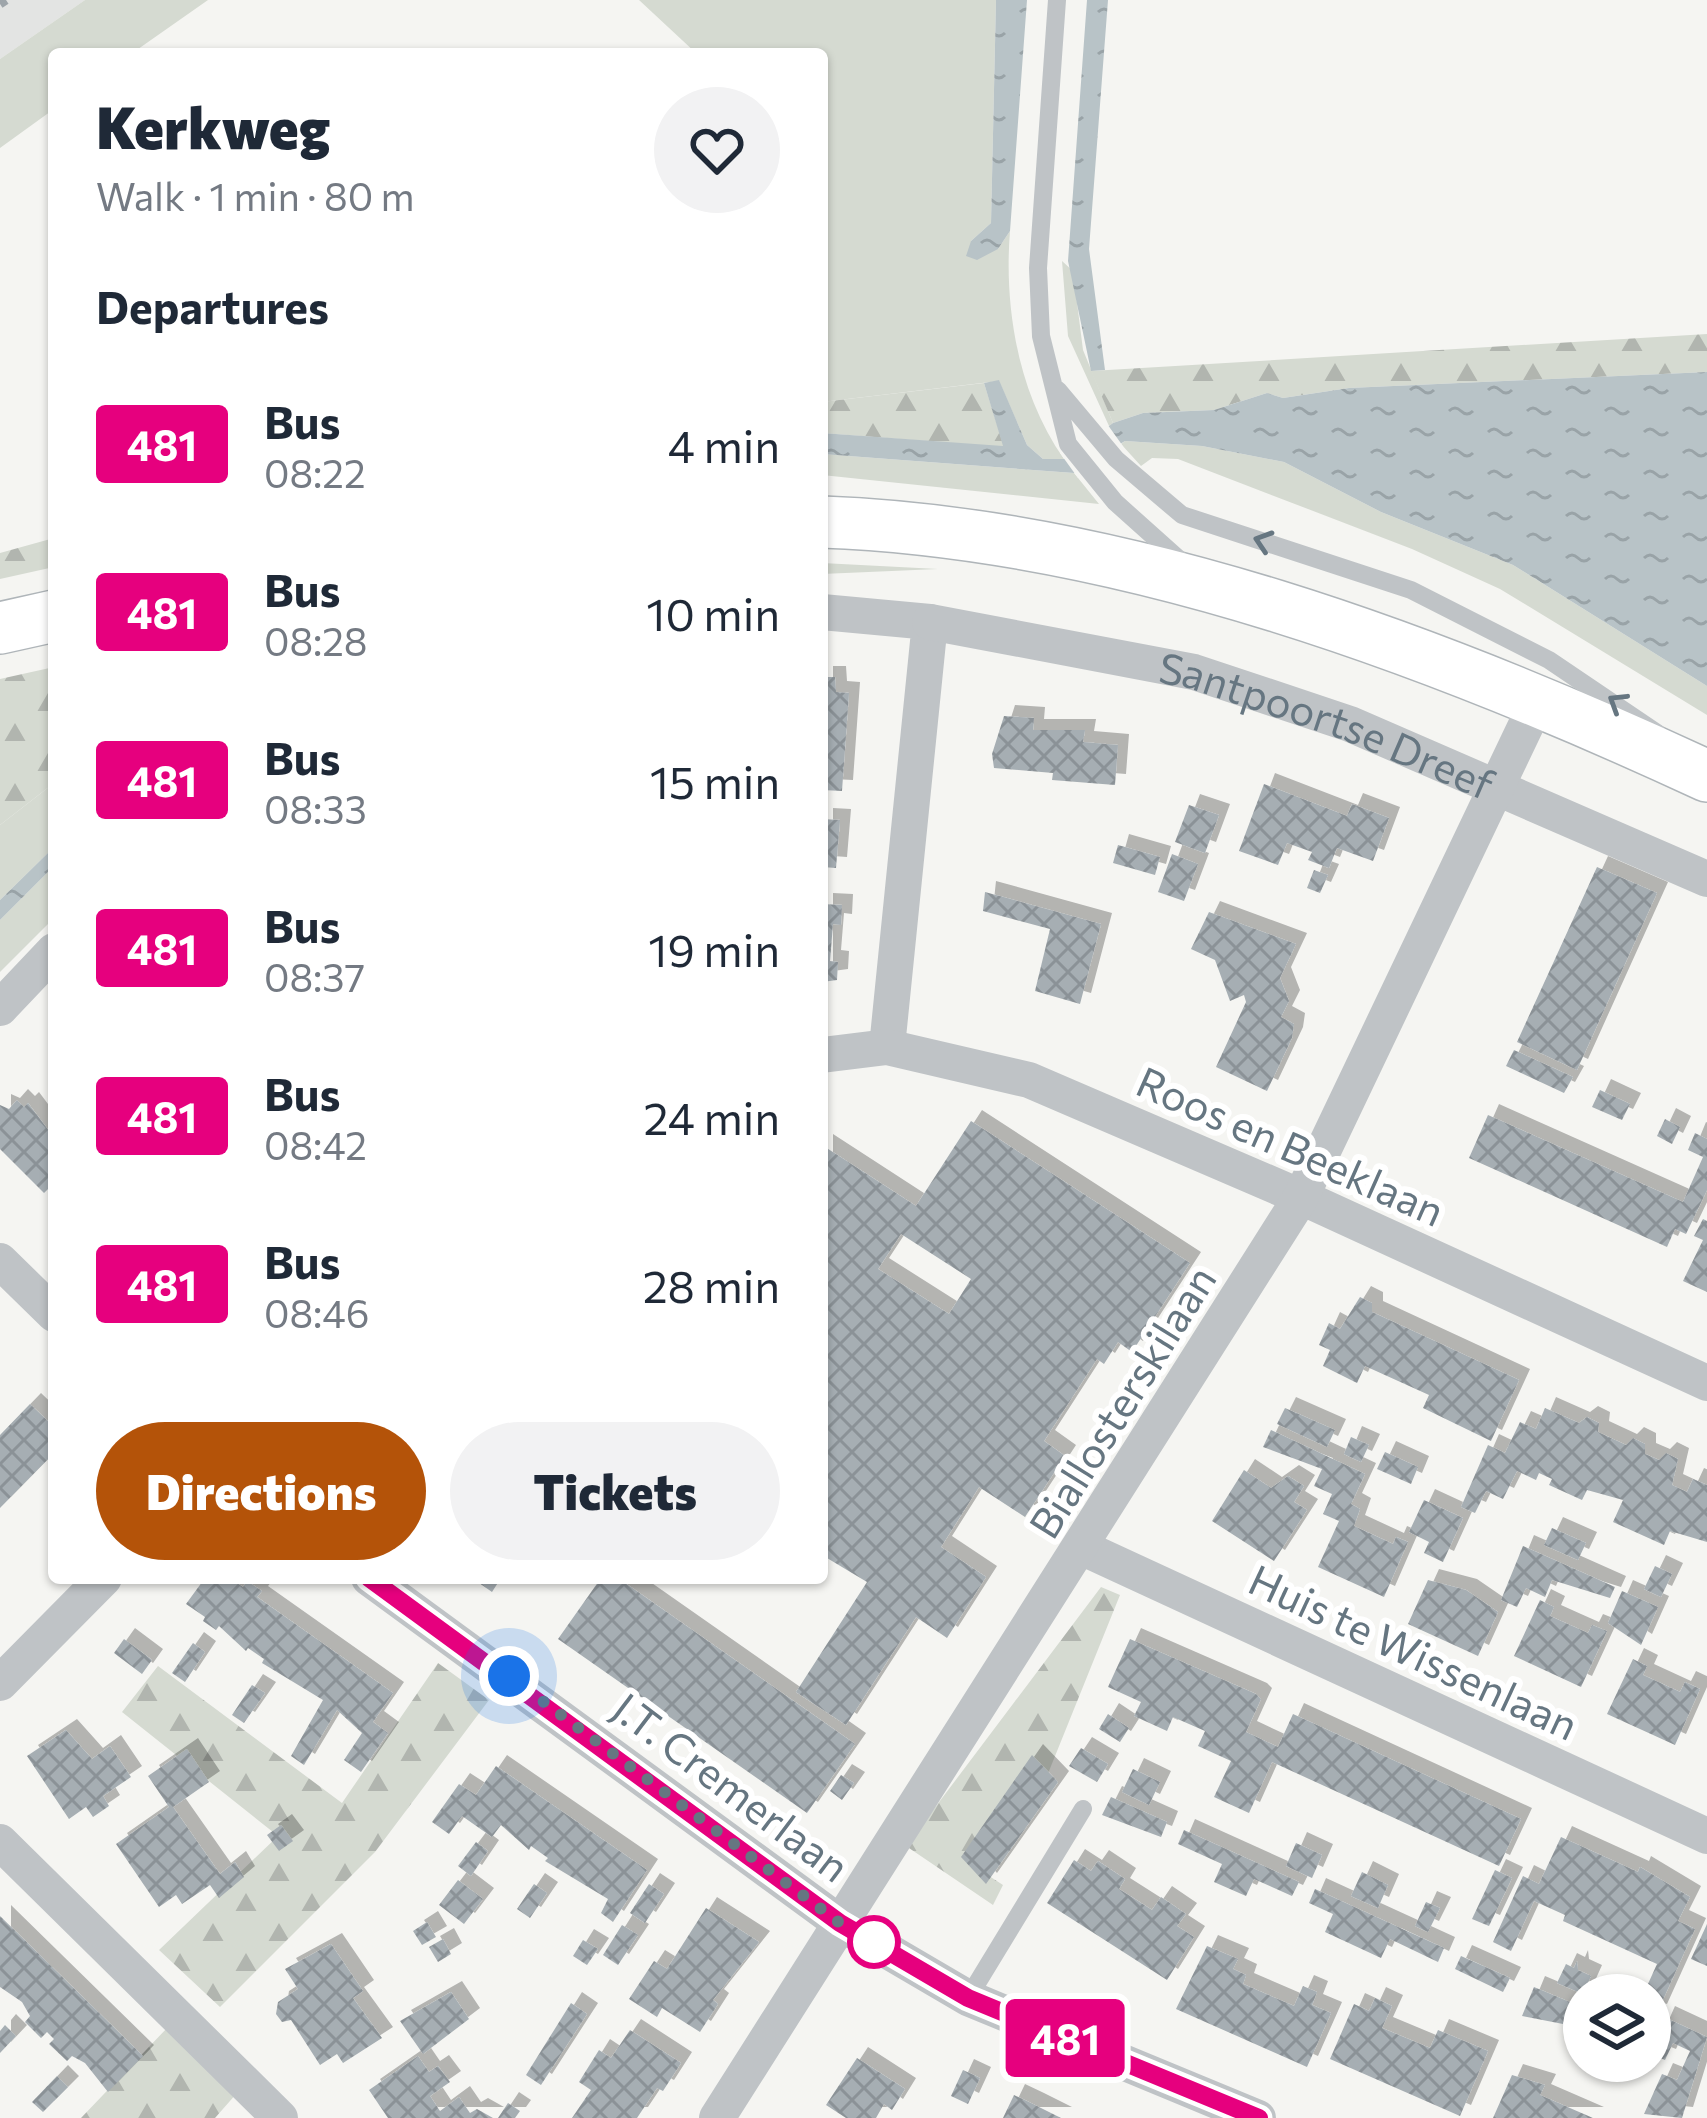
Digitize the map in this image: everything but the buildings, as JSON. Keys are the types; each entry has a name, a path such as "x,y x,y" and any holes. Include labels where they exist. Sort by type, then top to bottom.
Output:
{"street":[{"path":"828,523 984,536 1086,537 1164,547 1284,578 1402,618 1539,698 1707,776"},
{"path":"984,536 1213,589 1539,698"},
{"name":"Santpoortse Dreef","path":"828,613 930,622 1194,672 1350,724 1707,879"},
{"path":"0,628 48,617"},
{"path":"886,1048 930,622"},
{"name":"Biallosterskilaan","path":"717,2118 1083,1548 1301,1197 1539,698"},
{"path":"0,1008 48,958"},
{"name":"Roos en Beeklaan","path":"828,1054 886,1048 1029,1080 1301,1197 1707,1382"},
{"path":"0,1261 48,1307"},
{"name":"Huis te Wissenlaan","path":"1083,1548 1707,1836"},
{"path":"0,1683 98,1584"},
{"name":"J.T. Cremerlaan","path":"377,1584 840,1923 968,1998 1195,2105 1258,2118"},
{"path":"0,1842 280,2118"}],"lane":[{"path":"1057,0 1037,293 1041,336 1069,444 1090,477 1213,589"},
{"path":"1058,390 1116,459 1182,515 1411,590 1486,626 1632,711 1707,776"},
{"path":"968,1998 1083,1808"}],"shaded area":[{"path":"0,0 85,0 0,59"}],"green space":[{"path":"85,0 208,0 140,48 48,48 48,113 0,148 0,59"},
{"path":"639,0 996,0 991,223 971,241 998,249 1010,231 1009,288 1017,348 1035,406 1064,459 1043,459 1027,445 999,381 828,401 828,48 691,48"},
{"path":"1062,261 1073,271 1083,350 1113,423 1109,426 1068,336"},
{"path":"1707,334 1707,372 1349,388 1283,398 1267,393 1214,410 1143,413 1113,423 1091,371"},
{"path":"984,383 1004,447 828,433 828,401"},
{"path":"1121,444 1202,446 1284,462 1381,512 1513,565 1707,686 1707,715 1500,589 1412,549 1178,459 1152,458 1141,466"},
{"path":"828,454 1074,473 1099,504 828,476"},
{"path":"48,540 48,568 0,579 0,553"},
{"path":"828,563 938,569 828,574"},
{"path":"48,668 48,788 0,825 0,679"},
{"path":"48,788 48,853 0,900 0,825"},
{"path":"48,872 48,924 0,972 0,920"},
{"path":"1101,1587 1120,1595 1047,1776 983,1872 1003,1885 993,1905 906,1846"},
{"path":"438,1663 489,1700 375,1852 220,2007 159,1950 278,1836 122,1712 158,1666 342,1803"},
{"path":"168,2027 237,2093 215,2118 81,2118"}],"water":[{"path":"996,0 1027,0 1010,231 998,249 977,260 966,256 971,241 991,223"},
{"path":"1087,0 1108,0 1089,249 1105,370 1091,371 1068,261"},
{"path":"1707,372 1707,686 1513,565 1381,512 1284,462 1202,446 1125,441 1074,473 828,454 828,433 1003,446 984,383 999,380 1027,445 1043,459 1064,459 1113,423 1143,413 1214,410 1267,393 1283,398 1349,388"},
{"path":"48,853 48,872 0,920 0,900"}],"pier":[{"path":"1105,421 1125,449 1078,478 1060,453"}],"railway":[{"path":"0,4 6,0"}],"bus line":[{"name":"481","path":"378,1584 840,1923 968,1998 1259,2118"}],"route":[{"path":"509,1676 840,1923 874,1942"}]}
